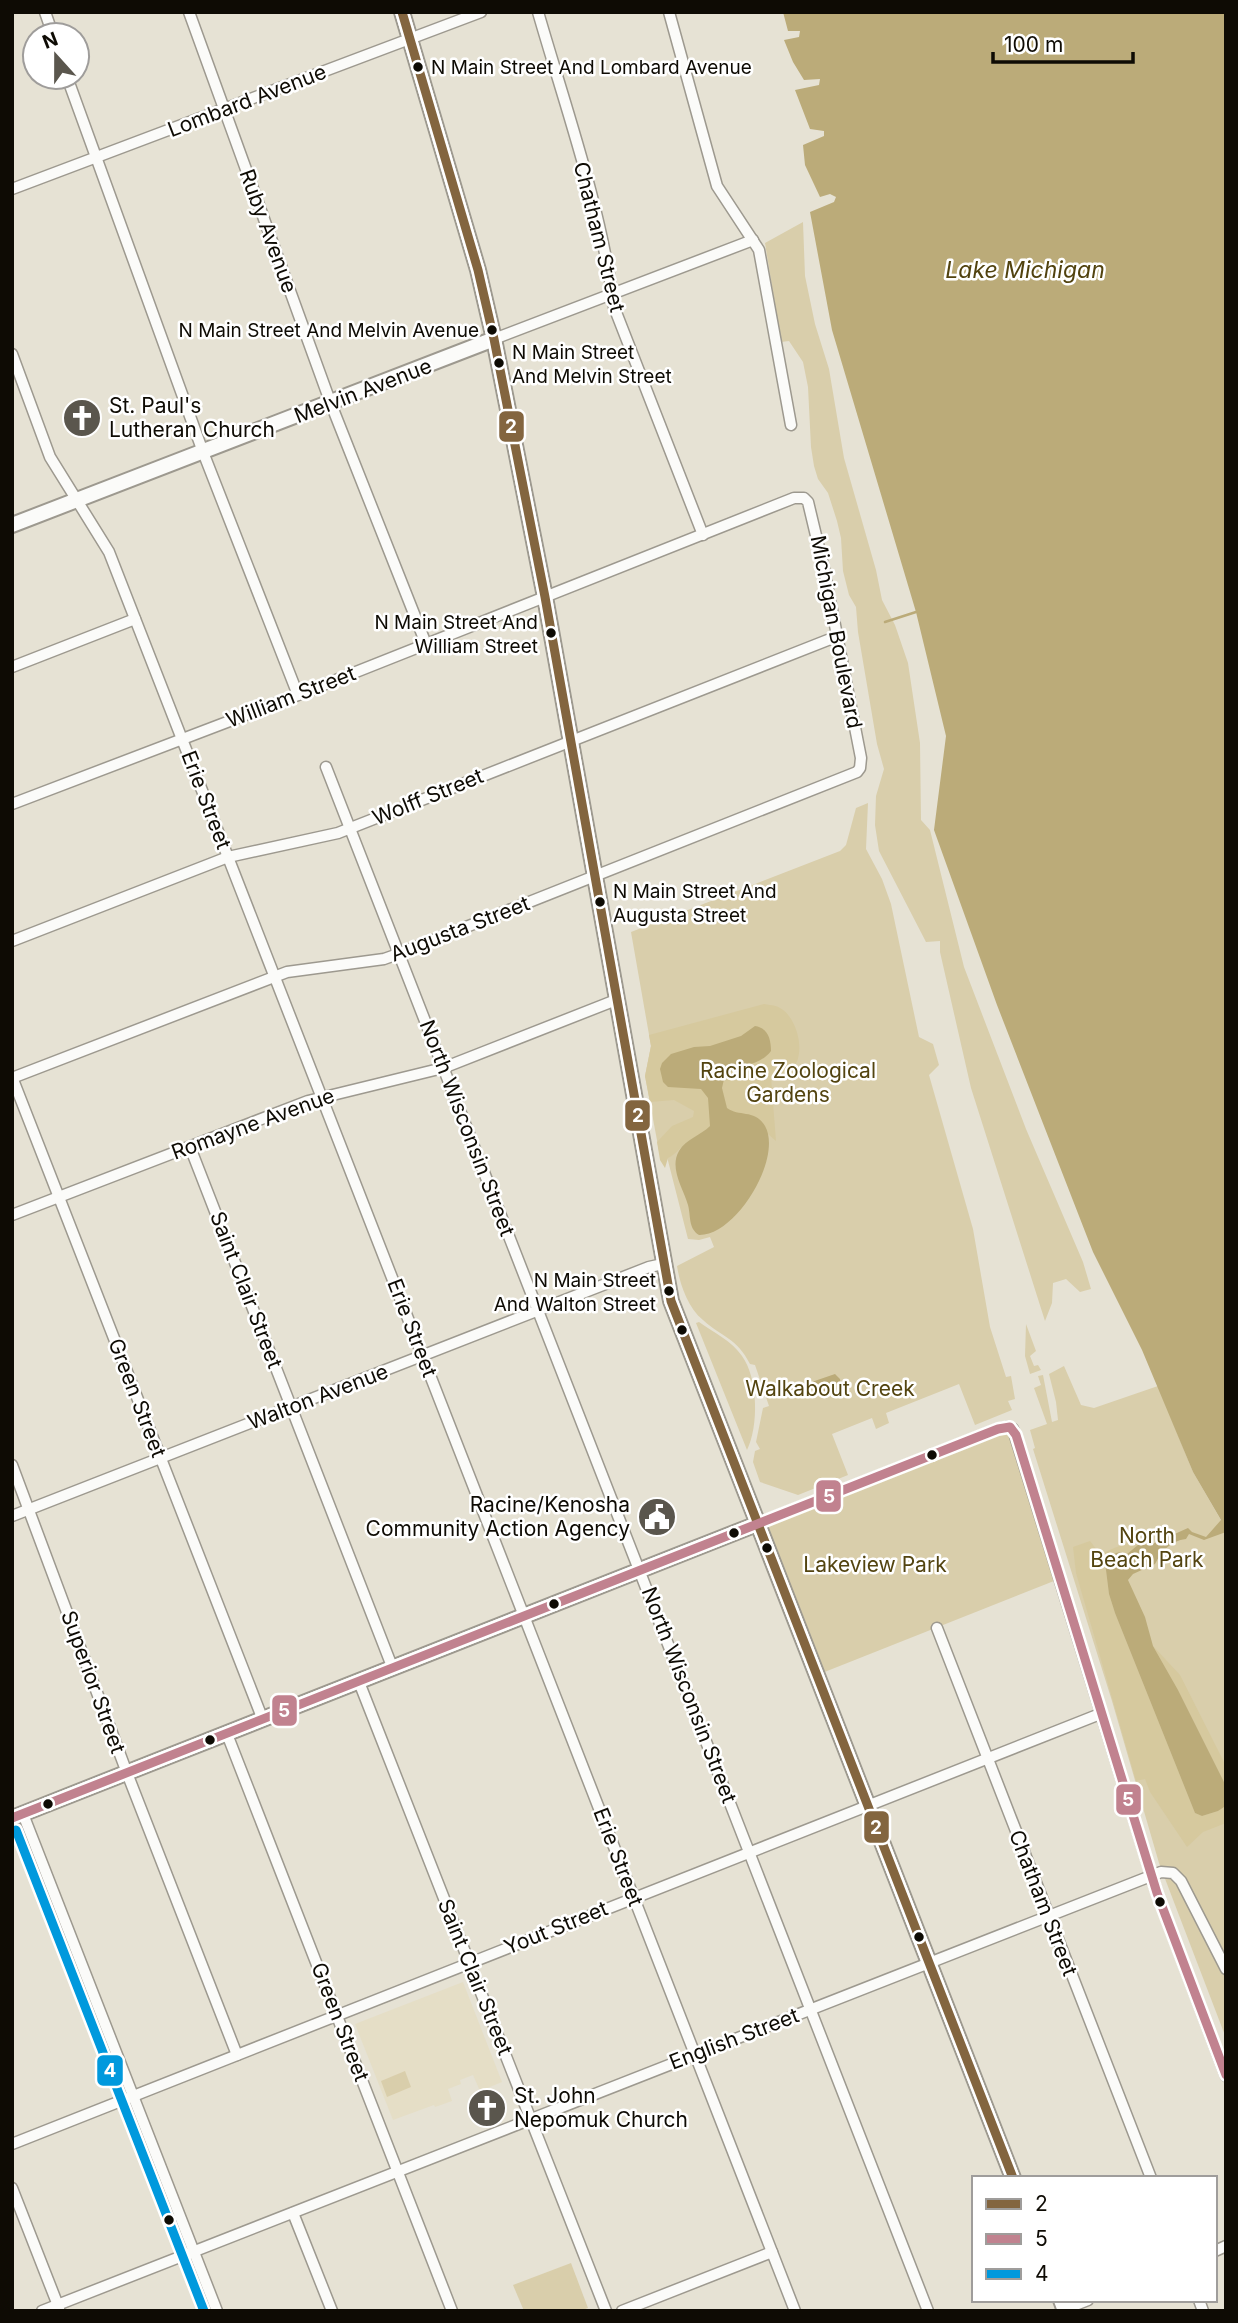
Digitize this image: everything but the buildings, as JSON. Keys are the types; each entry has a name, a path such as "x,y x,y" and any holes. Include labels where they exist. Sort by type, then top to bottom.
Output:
{"main road":[{"path":"402,12 478,270 495,339 545,597 663,1264 676,1319 1012,2176"},
{"name":"Melvin Avenue","path":"12,525 495,339"},
{"path":"17,1816 757,1524"}],"street":[{"name":"Ruby Avenue","path":"189,12 331,404 426,645"},
{"name":"Lombard Avenue","path":"12,189 481,12"},
{"name":"Chatham Street","path":"538,12 593,205 614,307 703,535"},
{"path":"669,12 717,186 759,250 791,425"},
{"path":"72,91 203,452 298,695"},
{"name":"Melvin Avenue","path":"495,339 753,240"},
{"name":"Erie Street","path":"12,354 50,457 109,552 795,2311"},
{"name":"William Street","path":"12,804 426,645 794,498 804,498"},
{"name":"Michigan Boulevard","path":"804,498 809,504 838,636 861,758 860,768"},
{"path":"12,667 135,619"},
{"name":"Wolff Street","path":"12,941 228,857 338,833 838,636"},
{"name":"North Wisconsin Street","path":"326,767 928,2311"},
{"name":"Augusta Street","path":"12,1078 287,972 384,959 398,954 852,774 860,768"},
{"name":"Romayne Avenue","path":"12,1215 321,1096 443,1068 616,1000"},
{"name":"Green Street","path":"12,1078 262,1720"},
{"name":"Saint Clair Street","path":"190,1146 393,1668"},
{"name":"Walton Avenue","path":"12,1516 649,1267 663,1264"},
{"path":"757,1524 998,1429 1010,1427 1016,1435 1151,1875 1226,2076"},
{"name":"Superior Street","path":"12,1465 127,1773 237,2055"},
{"name":"Chatham Street","path":"937,1628 1150,2176"},
{"name":"Saint Clair Street","path":"359,1682 606,2311"},
{"name":"Yout Street","path":"12,2144 1100,1714"},
{"name":"Green Street","path":"227,1734 452,2311"},
{"path":"17,1816 133,2096 216,2311"},
{"path":"1151,1875 1167,1871 1177,1876 1226,1969"},
{"name":"English Street","path":"43,2311 59,2308 398,2171 1151,1875"},
{"path":"12,2188 59,2308"},
{"path":"293,2213 332,2311"},
{"path":"622,2311 772,2252"},
{"path":"1063,2308 1082,2302"}],"shaded area":[{"path":"764,1004 777,1006 786,1013 795,1027 799,1045 799,1054 792,1069 771,1077 776,1141 768,1134 710,1126 668,1158 665,1168 660,1160 657,1142 672,1126 693,1117 694,1111 674,1100 650,1102 645,1076 651,1046 649,1035"},
{"path":"1136,1539 1146,1544 1139,1544 1126,1555 1105,1562 1109,1594 1115,1613 1195,1813 1202,1816 1218,1811 1226,1803 1226,1823 1203,1832 1187,1847 1150,1792 1145,1779 1136,1781 1076,1573 1073,1547 1090,1541 1100,1554"},
{"path":"1153,1646 1180,1675 1226,1766 1226,1786 1178,1690"},
{"path":"463,1982 502,2082 480,2091 473,2075 448,2089 452,2101 393,2120 355,2024"}],"green space":[{"path":"803,222 805,276 815,324 829,369 844,458 882,600 895,625 908,663 920,743 921,820 930,830 964,967 1026,1129 1083,1262 1091,1289 1080,1292 1066,1279 1053,1283 1052,1303 1045,1321 971,1088 940,952 940,941 926,942 879,851 875,825 876,796 884,769 877,744 856,607 849,595 843,571 837,521 828,493 818,479 814,466 808,387 803,362 789,341 781,342 765,243"},
{"name":"Racine Zoological Gardens","path":"868,803 866,849 882,879 891,904 919,1037 933,1044 939,1065 929,1075 973,1229 990,1327 1006,1377 1011,1376 1015,1399 1008,1401 1012,1410 975,1425 959,1384 886,1413 889,1423 876,1429 872,1418 832,1434 848,1475 798,1495 760,1482 753,1462 755,1451 760,1449 756,1442 763,1408 769,1406 755,1365 750,1364 740,1348 698,1315 689,1303 680,1281 677,1266 714,1247 710,1237 688,1239 665,1149 659,1151 645,1076 651,1046 631,932 840,851 846,845 856,808"},
{"path":"699,1322 733,1346 747,1365 754,1389 755,1416 747,1450 696,1323"},
{"path":"1026,1324 1036,1351 1030,1356 1034,1366 1038,1365 1041,1370 1030,1374 1025,1356"},
{"name":"North Beach Park","path":"1064,1366 1081,1405 1094,1408 1158,1386 1193,1472 1226,1529 1226,2038 1159,1863 1112,1701 1033,1449 1035,1448 1030,1430 1047,1424 1034,1388 1041,1385 1038,1376 1043,1375 1052,1422 1058,1420 1049,1374"},
{"name":"Lakeview Park","path":"1010,1427 1059,1579 817,1675 757,1524"},
{"path":"405,2071 411,2087 387,2097 381,2081"},
{"path":"571,2263 588,2308 580,2311 524,2311 513,2285"}],"water":[{"name":"Lake Michigan","path":"783,12 1226,12 1226,1532 1204,1540 1189,1534 1186,1539 1167,1547 1155,1564 1133,1574 1128,1580 1145,1617 1153,1646 1226,1786 1224,1807 1202,1816 1195,1813 1115,1613 1109,1594 1105,1562 1116,1553 1126,1555 1139,1544 1150,1545 1188,1528 1206,1537 1221,1520 1193,1472 1142,1350 1093,1252 997,1005 934,830 946,736 916,612 832,330 810,212 834,202 836,197 830,194 820,197 805,165 803,145 824,136 824,131 810,129 795,90 819,85 820,79 804,80 793,62 784,40 799,37 800,31 788,31"},
{"path":"755,1026 768,1035 771,1051 761,1060 725,1075 722,1088 727,1108 757,1117 765,1126 769,1140 767,1157 753,1193 741,1209 713,1232 699,1235 691,1225 688,1205 675,1164 682,1147 710,1126 708,1098 701,1089 668,1087 663,1082 660,1069 671,1054 741,1036"},
{"path":"835,1374 840,1379 841,1387 832,1392 810,1390 805,1398 799,1398 800,1386"}],"waterway":[{"path":"885,622 916,612"}],"transit line":[{"name":"2","path":"402,12 478,270 494,339 545,597 671,1301 1012,2176"},
{"name":"5","path":"12,1818 998,1429 1010,1427 1016,1435 1157,1893 1226,2075"},
{"name":"4","path":"16,1830 204,2311"}],"place":[{"name":"N Main Street And Lombard Avenue","path":"418,67"},
{"name":"N Main Street And Melvin Avenue","path":"492,330"},
{"name":"N Main Street And Melvin Street","path":"499,363"},
{"name":"St. Paul's Lutheran Church","path":"82,418"},
{"name":"N Main Street And William Street","path":"551,633"},
{"name":"N Main Street And Augusta Street","path":"600,902"},
{"name":"N Main Street And Walton Street","path":"669,1291"},
{"name":"Racine/Kenosha Community Action Agency","path":"657,1517"},
{"name":"St. John Nepomuk Church","path":"487,2108"}],"park label":[{"name":"Walkabout Creek","path":"830,1389"}]}
